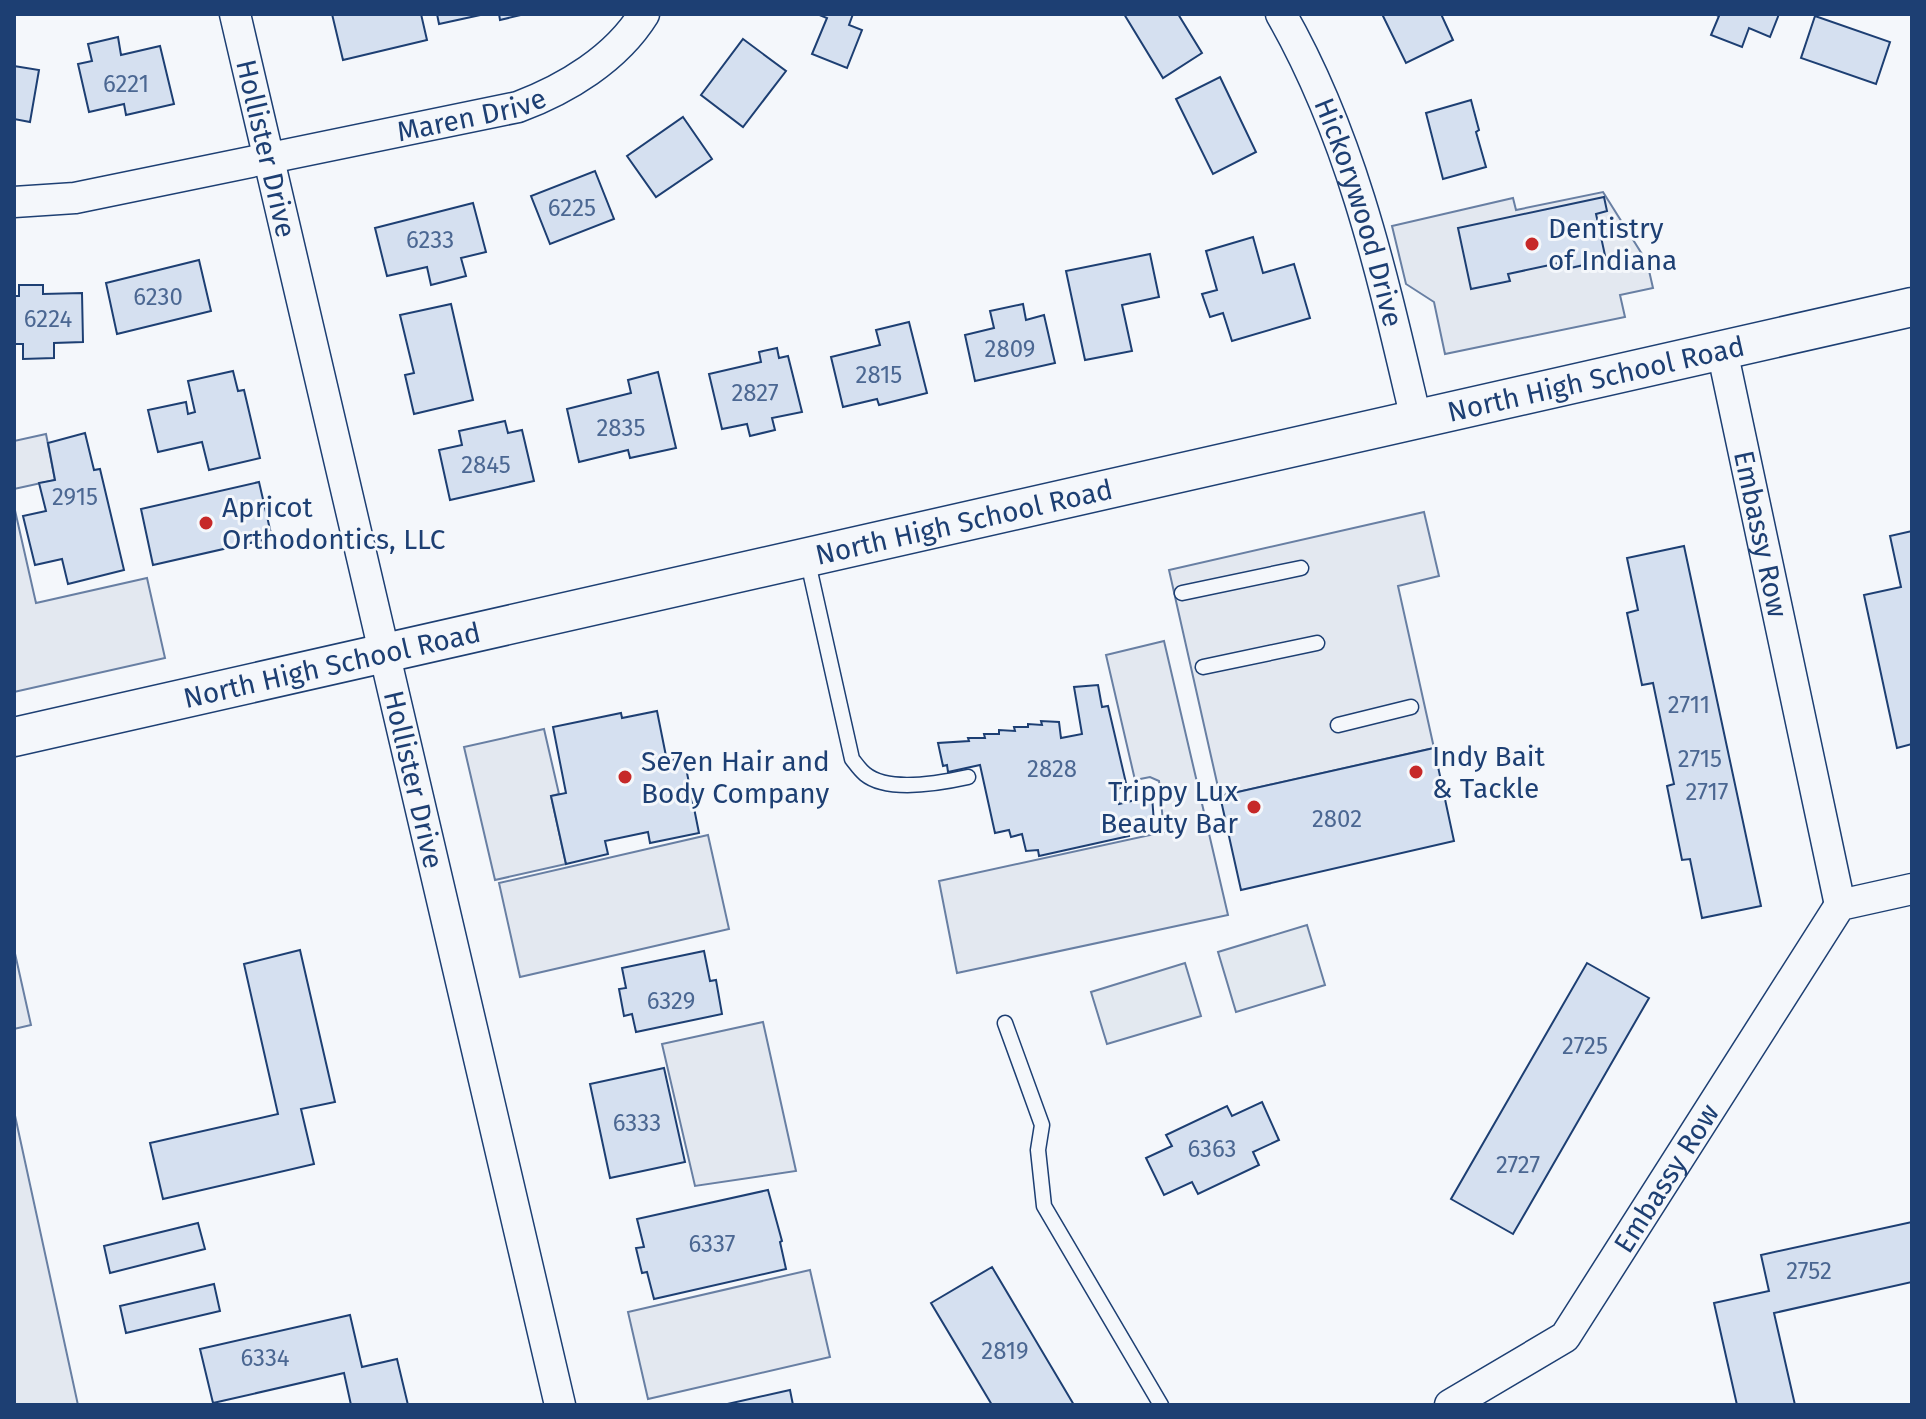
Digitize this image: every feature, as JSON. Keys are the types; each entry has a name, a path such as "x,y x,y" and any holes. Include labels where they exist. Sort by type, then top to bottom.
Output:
{"street":[{"name":"Hollister Drive","path":"235,14 560,1405"},
{"name":"Maren Drive","path":"14,202 75,198 489,114 532,102 559,89 597,64 644,14"},
{"name":"Hickorywood Drive","path":"1281,14 1323,98 1366,216 1416,419"},
{"name":"North High School Road","path":"14,737 1912,307"},
{"name":"Embassy Row","path":"1450,1405 1565,1337 1840,905 1722,350"},
{"path":"1840,905 1912,889"}],"lane":[{"path":"807,557 852,759 866,776 895,784 935,785 968,777"},
{"path":"1182,593 1301,568"},
{"path":"1203,667 1317,643"},
{"path":"1338,725 1411,707"},
{"path":"1005,1023 1042,1125 1038,1150 1044,1206 1161,1405"}],"shaded area":[{"path":"1603,192 1647,262 1653,288 1620,295 1625,317 1445,354 1434,302 1406,284 1392,226 1513,198 1516,210"},
{"path":"46,434 55,480 14,489 14,441"},
{"path":"14,506 36,603 147,578 165,658 14,692"},
{"path":"1424,512 1439,576 1398,586 1434,748 1220,796 1169,570"},
{"path":"1164,641 1228,915 957,973 939,881 1164,832 1159,781 1150,777 1135,780 1106,655"},
{"path":"544,729 559,794 551,796 566,864 495,880 464,747"},
{"path":"708,835 729,929 520,977 499,883"},
{"path":"1307,925 1325,985 1236,1012 1218,952"},
{"path":"14,949 31,1025 14,1029"},
{"path":"1185,963 1201,1016 1107,1044 1091,992"},
{"path":"763,1022 796,1171 695,1186 662,1044"},
{"path":"14,1111 78,1405 14,1405"},
{"path":"810,1270 830,1357 648,1399 628,1312"}],"building":[{"path":"332,14 421,14 427,40 343,60"},
{"path":"437,14 485,14 439,24"},
{"path":"499,14 525,14 500,20"},
{"path":"817,14 853,14 849,25 862,30 847,68 812,54 827,18"},
{"path":"1124,14 1178,14 1202,53 1163,78"},
{"path":"1382,14 1441,14 1453,40 1406,63"},
{"path":"1714,14 1779,14 1770,37 1749,28 1742,47 1711,35 1719,16"},
{"path":"1815,16 1890,42 1876,84 1801,58"},
{"path":"118,37 121,55 160,46 174,104 126,115 124,104 89,112 78,64 92,61 88,44"},
{"path":"743,39 786,71 743,127 701,95"},
{"path":"14,66 39,70 30,122 14,119"},
{"path":"1220,77 1256,152 1213,174 1176,99"},
{"path":"1471,100 1486,167 1443,179 1426,113"},
{"path":"683,117 712,159 656,197 627,156"},
{"path":"595,171 614,219 550,244 531,196"},
{"name":"Dentistry of Indiana","path":"1604,197 1607,211 1596,214 1606,260 1566,269 1564,262 1508,274 1510,281 1471,289 1458,228"},
{"path":"473,203 486,252 461,258 466,276 431,285 427,267 387,276 375,228"},
{"path":"1253,237 1263,273 1294,264 1310,318 1232,341 1223,313 1210,317 1202,294 1217,290 1206,251"},
{"path":"1150,254 1159,297 1122,305 1132,351 1085,360 1066,271"},
{"path":"199,260 211,311 117,334 106,283"},
{"path":"19,285 43,285 43,294 82,293 83,342 54,343 54,358 23,359 23,344 14,344 14,296 19,296"},
{"path":"451,304 473,400 414,414 405,375 414,373 400,315"},
{"path":"1023,304 1026,320 1044,315 1055,363 975,381 965,335 994,328 990,311"},
{"path":"909,322 927,393 879,405 877,399 843,407 831,357 880,345 876,330"},
{"path":"777,348 779,358 788,356 802,412 772,418 775,430 750,436 747,424 722,429 709,374 761,362 759,352"},
{"path":"233,371 238,391 244,390 260,458 209,470 202,442 158,452 148,410 186,402 188,414 195,412 188,381"},
{"path":"658,372 676,448 630,458 628,450 579,462 567,409 631,393 628,380"},
{"path":"505,421 508,433 522,430 534,481 450,500 439,450 462,445 459,431"},
{"path":"85,433 94,470 100,469 124,570 68,584 62,559 35,565 23,516 46,511 39,483 55,480 48,443"},
{"name":"Apricot Orthodontics, LLC","path":"259,482 272,538 153,565 141,509"},
{"path":"1912,531 1912,744 1897,748 1864,595 1901,587 1890,536"},
{"path":"1684,546 1761,906 1702,918 1690,859 1682,860 1667,786 1674,784 1653,683 1642,685 1627,613 1638,610 1627,558"},
{"path":"1098,685 1102,707 1108,706 1126,783 1116,791 1119,804 1152,796 1154,823 1127,829 1129,836 1039,856 1038,850 1026,851 1022,834 1011,837 1009,830 995,833 980,765 948,772 947,765 943,766 938,743 985,738 984,734 999,734 999,730 1015,731 1014,727 1042,725 1041,721 1059,722 1061,738 1082,734 1074,687"},
{"name":"Se7en Hair and Body Company","path":"657,711 667,761 684,758 699,833 650,843 648,832 605,841 608,854 566,864 551,796 566,793 553,727 621,713 622,718"},
{"path":"1434,748 1454,841 1241,890 1220,796"},
{"path":"300,950 335,1102 301,1109 314,1164 163,1199 150,1143 278,1114 244,964"},
{"path":"704,951 710,981 716,980 722,1014 636,1032 632,1014 624,1016 619,989 626,988 622,968"},
{"path":"1587,963 1649,998 1513,1234 1451,1199"},
{"path":"664,1068 685,1162 610,1178 590,1084"},
{"path":"1262,1102 1279,1140 1253,1152 1259,1165 1198,1194 1192,1182 1164,1195 1146,1158 1172,1146 1166,1135 1227,1106 1232,1116"},
{"path":"768,1190 786,1269 654,1299 647,1272 642,1273 636,1248 644,1247 637,1219"},
{"path":"1912,1222 1912,1282 1774,1313 1795,1405 1737,1405 1714,1303 1769,1291 1761,1255"},
{"path":"198,1223 205,1249 110,1273 104,1246"},
{"path":"992,1267 1074,1405 992,1405 931,1303"},
{"path":"214,1284 220,1311 126,1333 120,1306"},
{"path":"350,1315 362,1367 397,1359 408,1405 351,1405 344,1373 213,1403 200,1349"},
{"path":"790,1390 793,1405 723,1405"}],"place":[{"name":"Dentistry of Indiana","path":"1532,244"},
{"name":"Apricot Orthodontics, LLC","path":"206,523"},
{"name":"Indy Bait & Tackle","path":"1416,772"},
{"name":"Se7en Hair and Body Company","path":"625,777"},
{"name":"Trippy Lux Beauty Bar","path":"1254,807"}]}
